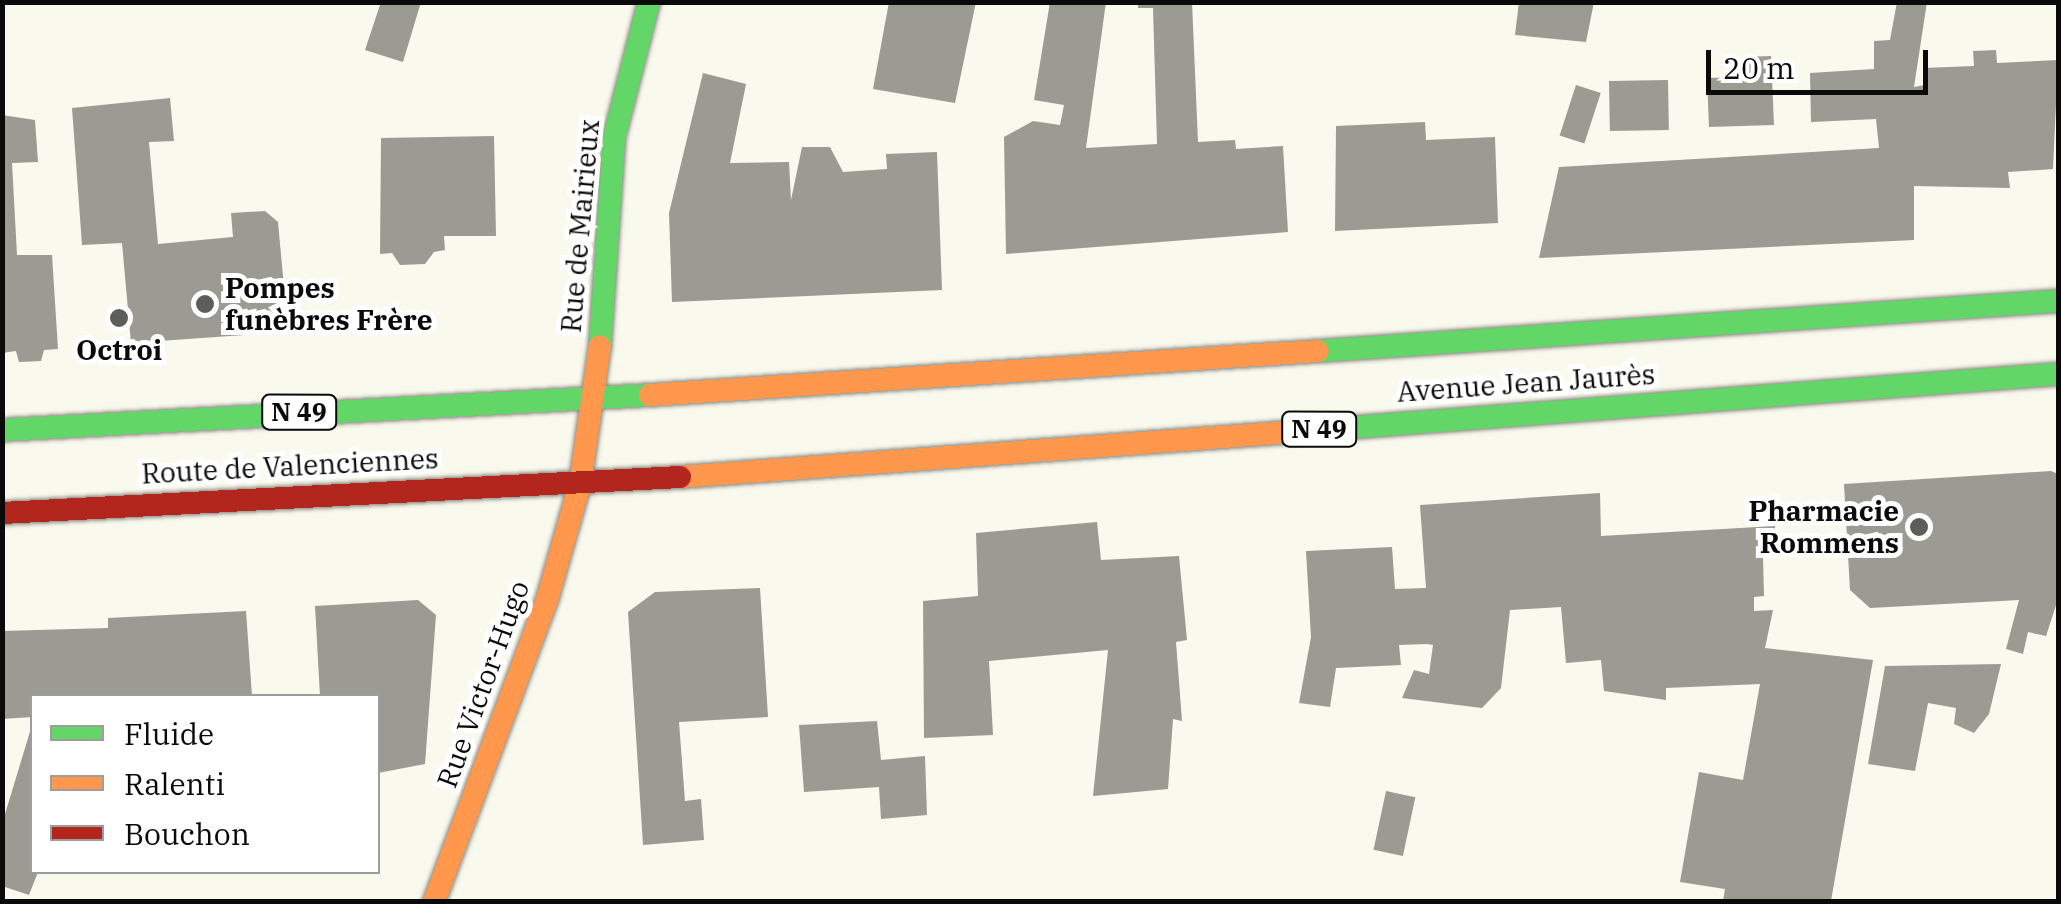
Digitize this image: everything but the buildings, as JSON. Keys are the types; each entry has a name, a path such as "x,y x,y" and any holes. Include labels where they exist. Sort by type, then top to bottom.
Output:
{"main road":[{"name":"Rue de Mairieux","path":"580,484 596,398 614,138 649,2"},
{"name":"Avenue Jean Jaurès","path":"596,398 2058,300"},
{"name":"Avenue Jean Jaurès","path":"580,484 2058,374"},
{"path":"956,376 961,457"},
{"name":"Route de Valenciennes","path":"2,430 596,398"},
{"name":"Route de Valenciennes","path":"2,513 580,484"},
{"name":"Rue Victor-Hugo","path":"434,902 547,600 580,484"}],"traffic: fast":[{"path":"600,346 614,138 649,2"},
{"path":"1318,351 2058,301"},
{"path":"1278,433 2058,374"},
{"path":"2,430 650,395"}],"traffic: slow":[{"path":"434,902 547,600 580,484 600,346"},
{"path":"650,395 1318,351"},
{"path":"680,477 1278,433"}],"traffic: jam":[{"path":"2,513 680,477"}],"place":[{"name":"Pompes funèbres Frère","path":"205,304"},
{"name":"Octroi","path":"119,318"},
{"name":"Pharmacie Rommens","path":"1919,527"}]}
